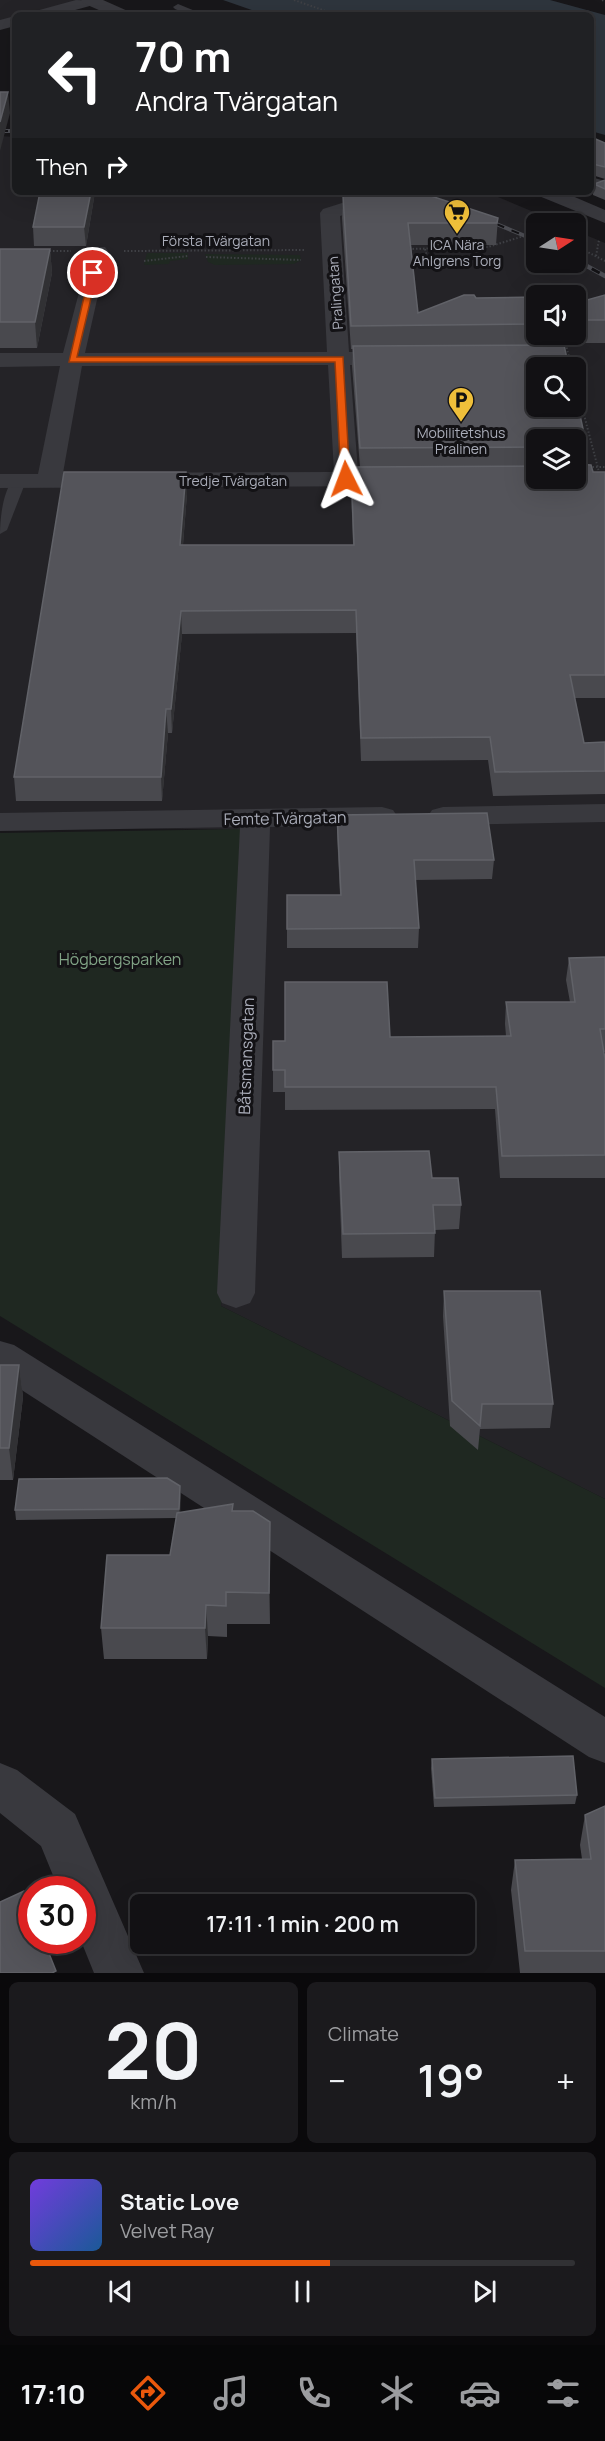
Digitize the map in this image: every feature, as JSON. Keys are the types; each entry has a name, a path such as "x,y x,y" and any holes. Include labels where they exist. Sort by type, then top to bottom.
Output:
{"street":[{"path":"49,12 90,1 117,12"},
{"name":"Pralingatan","path":"346,479 330,213 387,195"},
{"path":"551,195 603,225"},
{"path":"49,481 72,360 98,251"},
{"path":"0,360 420,358"},
{"name":"Tredje Tvärgatan","path":"10,481 418,479"},
{"name":"Femte Tvärgatan","path":"0,822 605,813"},
{"name":"Båtsmansgatan","path":"236,1293 255,818"},
{"path":"0,1356 605,1742"},
{"path":"0,1785 58,1830 119,1973"}],"lane":[{"path":"178,7 190,12"},
{"path":"0,530 10,481"}],"path":[{"path":"294,0 328,12"},
{"path":"596,256 603,225"},
{"path":"402,249 488,247 526,235"},
{"path":"425,249 430,268"},
{"name":"Första Tvärgatan","path":"44,251 333,250"},
{"path":"586,251 605,261"},
{"path":"144,261 188,256"},
{"path":"206,256 301,260"},
{"path":"434,258 455,260"},
{"path":"262,260 262,265"},
{"path":"585,417 600,478"},
{"path":"587,467 605,467"}],"shaded area":[{"path":"0,0 83,0 41,12 12,12 12,20 0,23"},
{"path":"223,0 550,0 594,12 257,12"},
{"path":"594,12 605,15 605,135 594,132"},
{"path":"0,136 12,137 12,195 493,195 536,213 526,213 526,273 586,273 586,235 605,243 605,1499 221,1306 246,830 0,826"}],"green space":[{"path":"147,253 188,253 188,259 170,261 169,264 144,265"},
{"path":"205,254 300,255 301,260 294,264 215,265 208,262"},
{"name":"Högbergsparken","path":"246,829 221,1306 605,1499 605,1688 0,1316 0,833"}],"building":[{"path":"0,92 8,92 0,122"},
{"path":"594,138 605,143 605,167 594,164"},
{"path":"605,180 605,189 594,184"},
{"path":"39,195 90,195 84,227 33,227"},
{"path":"428,195 498,218 497,223 408,223 418,313 464,295 474,295 476,298 526,297 526,324 351,326 343,196"},
{"path":"0,249 50,249 35,322 0,322"},
{"path":"605,295 605,320 586,320 586,300"},
{"path":"564,345 567,357 526,357 526,417 580,417 583,429 526,429 526,447 360,448 353,346"},
{"path":"586,465 591,465 593,472 605,472 605,675 570,675 584,743 605,742 605,771 495,772 490,737 361,738 356,610 181,611 171,709 166,709 161,777 14,777 64,472 186,472 180,545 354,545 351,467 526,466 526,489 586,489"},
{"path":"487,813 494,860 414,860 419,928 287,929 287,895 341,895 337,815"},
{"path":"605,957 605,1029 600,1029 605,1059 605,1155 502,1156 496,1087 285,1087 285,1070 273,1070 273,1041 285,1041 285,982 387,982 390,1037 511,1036 506,1002 575,1002 569,958"},
{"path":"429,1151 432,1178 458,1178 461,1205 433,1205 435,1233 343,1234 339,1152"},
{"path":"444,1291 540,1291 553,1404 482,1404 480,1426 452,1401"},
{"path":"0,1365 19,1365 9,1448 0,1448"},
{"path":"167,1478 180,1486 179,1509 15,1510 19,1479"},
{"path":"233,1504 232,1511 253,1511 270,1522 269,1593 226,1592 226,1606 206,1605 205,1628 101,1628 107,1555 170,1555 177,1513"},
{"path":"573,1756 577,1795 435,1798 432,1759"},
{"path":"605,1806 605,1951 525,1951 515,1860 591,1859 585,1815"},
{"path":"18,1894 18,1954 49,1954 56,1971 52,1973 0,1973 0,1902"}],"railway":[{"path":"0,131 12,131"},
{"path":"482,218 526,236"},
{"path":"586,266 605,276"}],"place":[{"name":"ICA Nära Ahlgrens Torg","path":"457,235"},
{"name":"Mobilitetshus Pralinen","path":"461,423"}],"route":[{"path":"93,273 72,360 339,359 346,479"}]}
